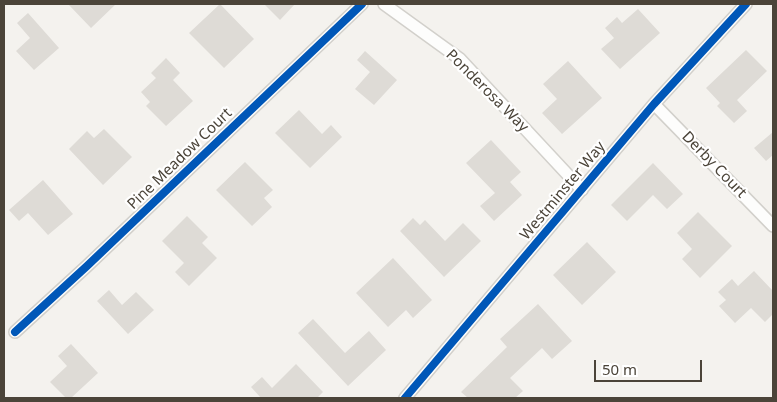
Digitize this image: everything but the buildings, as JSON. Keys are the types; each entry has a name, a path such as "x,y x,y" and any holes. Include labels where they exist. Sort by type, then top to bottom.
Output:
{"street":[{"name":"Pine Meadow Court","path":"15,332 362,4"},
{"name":"Ponderosa Way","path":"384,4 460,59 582,190"},
{"name":"Westminster Way","path":"405,398 654,104 746,4"},
{"name":"Derby Court","path":"654,104 773,226"}],"cycle path":[{"path":"15,332 362,4"},
{"path":"405,398 654,104 746,4"}]}
